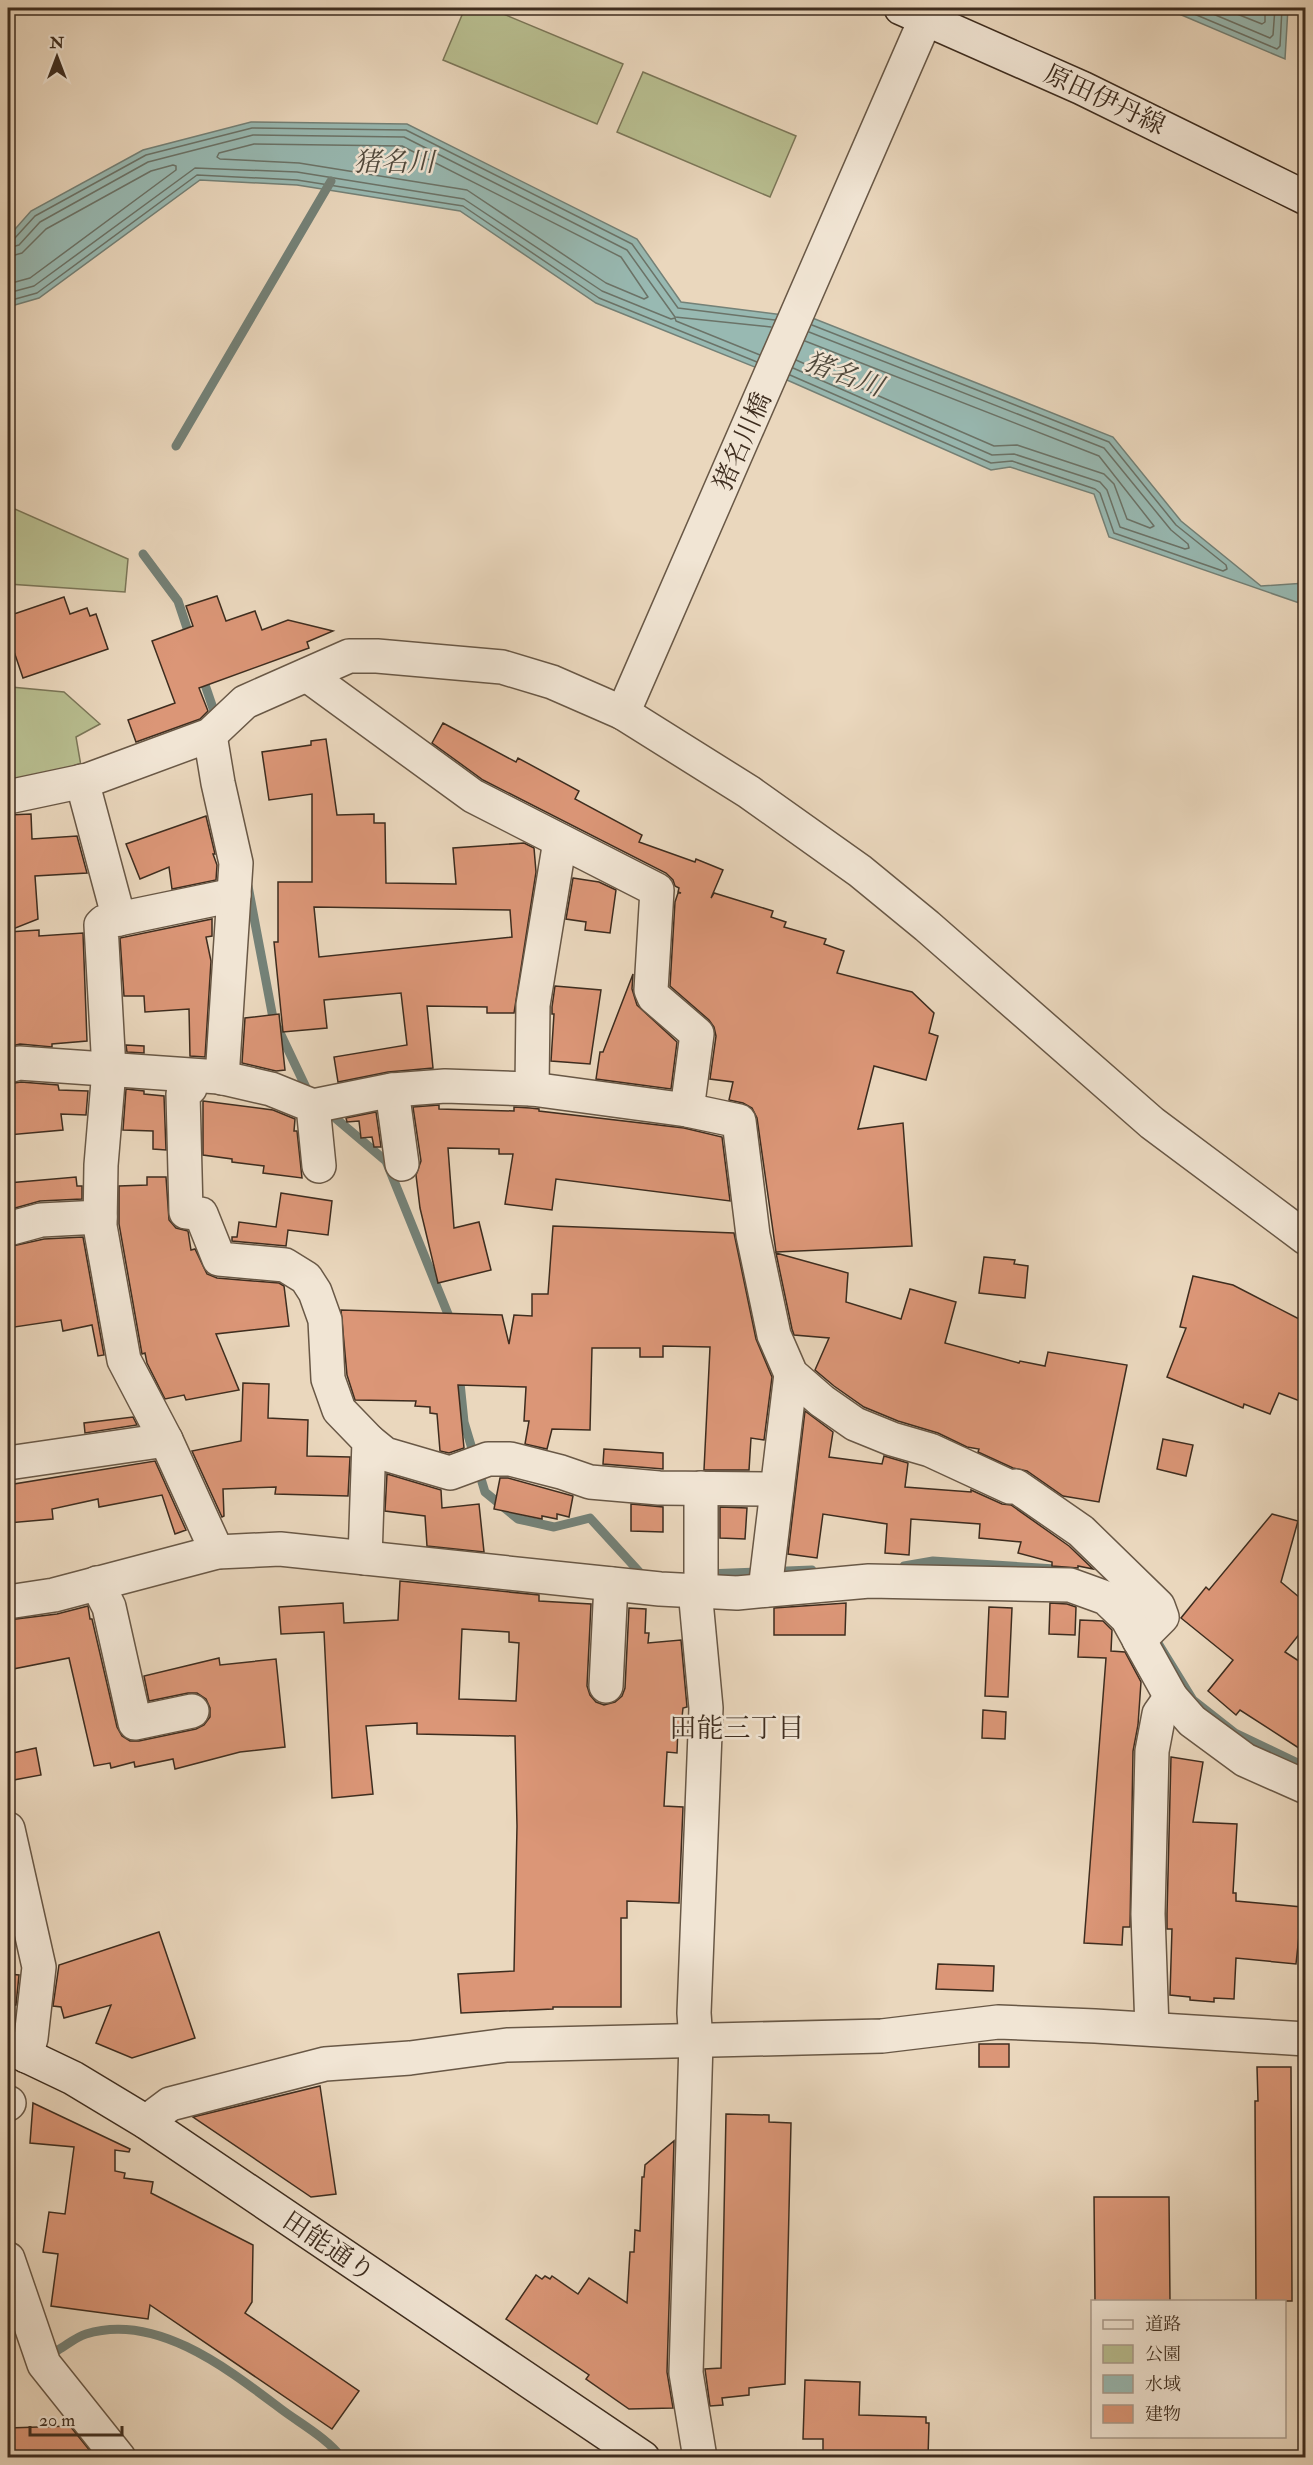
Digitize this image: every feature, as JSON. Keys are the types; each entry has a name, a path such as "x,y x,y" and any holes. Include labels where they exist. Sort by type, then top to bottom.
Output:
{"street":[{"name":"猪名川橋","path":"624,713 903,73 914,13"},
{"name":"原田伊丹線","path":"914,13 1082,88 1305,198"},
{"path":"8,797 82,781 210,735 244,702 349,656 377,656 502,667 552,682 624,713 749,792 860,871 927,926 1152,1123 1305,1238"},
{"path":"307,675 473,796 657,890 651,990 654,997 698,1034 687,1110"},
{"path":"210,735 236,863 234,895 207,1077 183,1094 186,1212 201,1214 219,1259 285,1265 306,1278 315,1292 325,1320 328,1379 339,1410 385,1454 450,1473 488,1459 510,1459 590,1482 659,1488 777,1489"},
{"path":"82,781 119,919"},
{"path":"532,1089 533,1005 560,841"},
{"path":"217,1552 166,1440 124,1360 100,1217 101,1165 109,1070 101,925 104,922 234,895"},
{"path":"8,1066 18,1064 207,1077 271,1089 313,1106 392,1090 445,1086 532,1089 687,1110 739,1121 753,1235 774,1335 791,1374 822,1401 855,1424 892,1439 930,1450 1010,1487 1016,1486 1081,1531 1158,1606 1162,1617 1139,1640"},
{"path":"392,1090 402,1164"},
{"path":"313,1106 319,1166"},
{"path":"8,1229 41,1220 100,1217"},
{"path":"765,1590 791,1374"},
{"path":"8,1463 166,1440"},
{"path":"365,1558 369,1441"},
{"path":"700,2457 686,2373 696,2042 694,2013 706,1708 698,1591 701,1488"},
{"path":"8,1602 54,1594 217,1552 280,1550 660,1590 737,1593 869,1581 1070,1586 1106,1598 1127,1618 1171,1697 1192,1721 1245,1760 1305,1787"},
{"path":"97,1583 109,1607 122,1725 192,1711"},
{"path":"606,1686 611,1584"},
{"path":"1152,2030 1148,1876 1152,1751 1159,1713 1171,1697"},
{"path":"8,1828 39,1967 31,2038 17,2052"},
{"path":"146,2122 170,2104 325,2064 410,2058 507,2045 882,2036 998,2022 1305,2039"},
{"name":"田能通り","path":"17,2052 73,2078 146,2122 644,2457"},
{"path":"8,2259 44,2364 119,2457"}],"green space":[{"path":"465,8 489,8 623,64 597,124 443,60"},
{"path":"643,72 796,136 770,197 617,132"},
{"path":"8,506 128,559 125,592 8,584"},
{"path":"8,682 11,687 64,692 100,724 76,737 81,766 8,786"}],"water":[{"path":"1165,8 1288,8 1285,59"},
{"name":"猪名川","path":"251,122 407,124 637,239 681,302 815,319 1113,437 1181,521 1261,586 1305,583 1305,605 1109,537 1094,494 1010,467 991,470 787,380 596,303 460,211 297,185 200,180 39,298 8,307 8,237 31,211 143,150"}],"building":[{"path":"217,596 226,621 255,611 262,630 288,620 333,631 307,642 309,648 199,688 208,711 200,719 136,742 128,720 175,703 152,641 193,626 186,606"},
{"path":"64,597 70,614 87,608 90,616 96,614 108,649 23,678 8,634 8,616"},
{"path":"443,723 516,762 518,758 579,791 575,799 642,835 639,842 695,862 696,859 723,870 711,898 714,893 773,911 771,917 786,922 784,927 826,939 824,944 844,951 837,973 912,992 934,1013 929,1033 938,1036 926,1080 874,1066 858,1129 903,1123 912,1246 776,1252 757,1118 752,1108 729,1100 733,1082 710,1079 716,1036 714,1027 670,986 675,902 678,893 681,893 678,892 679,888 666,873 483,780 432,743"},
{"path":"326,739 337,815 374,814 374,823 385,823 386,883 456,884 453,848 524,843 534,848 536,872 514,1013 487,1013 487,1007 427,1006 433,1068 388,1072 338,1082 334,1057 407,1045 401,993 324,1000 327,1028 283,1032 274,942 278,942 278,882 312,882 312,794 269,800 262,752 311,745 311,741","holes":["314,907 510,910 512,937 319,957"]},
{"path":"31,814 32,839 77,836 87,873 35,876 38,919 8,931 8,815"},
{"path":"206,816 217,865 216,880 172,889 169,867 140,879 126,844"},
{"path":"573,878 599,882 616,890 610,933 585,930 586,922 566,919"},
{"path":"212,919 212,936 206,937 211,961 205,1057 190,1056 189,1009 145,1012 144,996 124,996 120,938"},
{"path":"39,930 39,936 83,933 87,1041 52,1044 52,1047 20,1044 8,1047 8,932"},
{"path":"633,974 632,989 637,1005 677,1042 671,1089 596,1079 600,1052 603,1052"},
{"path":"555,986 601,990 590,1064 551,1061 554,1014 552,1014 552,1007"},
{"path":"279,1014 285,1070 276,1071 242,1063 245,1018"},
{"path":"126,1045 144,1046 144,1053 127,1052"},
{"path":"21,1082 58,1085 59,1090 88,1091 86,1115 61,1114 63,1130 8,1135 8,1084"},
{"path":"126,1089 164,1096 166,1150 153,1149 153,1131 123,1130"},
{"path":"203,1101 273,1110 295,1119 294,1131 297,1131 302,1178 263,1173 264,1166 203,1155"},
{"path":"439,1105 439,1109 514,1111 514,1107 539,1109 539,1111 684,1128 722,1137 730,1201 556,1179 552,1210 505,1204 513,1154 499,1154 499,1149 448,1148 454,1228 479,1222 491,1270 438,1283 420,1208 416,1175 421,1161 413,1107"},
{"path":"376,1112 381,1147 374,1147 372,1137 361,1138 359,1121 347,1122 346,1118"},
{"path":"76,1177 77,1186 82,1186 82,1199 40,1201 8,1210 8,1183"},
{"path":"147,1177 166,1177 169,1220 176,1228 188,1231 191,1250 195,1249 207,1274 217,1278 279,1283 284,1286 289,1326 216,1334 239,1390 186,1400 184,1395 165,1399 147,1363 145,1353 142,1354 119,1224 119,1186 147,1185"},
{"path":"281,1193 332,1201 328,1235 288,1230 286,1246 232,1241 232,1237 237,1237 239,1222 276,1227"},
{"path":"553,1226 734,1233 756,1339 772,1377 764,1440 751,1438 749,1470 704,1470 710,1347 663,1346 663,1357 640,1357 640,1348 592,1348 590,1430 552,1429 547,1449 525,1444 529,1421 524,1421 526,1387 458,1385 464,1448 449,1453 440,1451 437,1414 430,1413 430,1407 415,1406 416,1401 355,1400 347,1375 341,1310 502,1315 509,1344 514,1315 532,1316 532,1294 548,1294"},
{"path":"83,1237 104,1355 98,1356 92,1325 63,1331 61,1320 8,1328 8,1247 44,1239"},
{"path":"776,1253 848,1273 846,1302 901,1319 910,1289 956,1302 945,1343 1019,1363 1020,1361 1045,1366 1048,1352 1127,1365 1099,1502 1063,1496 1027,1471 1013,1468 978,1452 979,1449 967,1447 938,1433 898,1421 864,1407 834,1386 815,1370 829,1338 794,1335"},
{"path":"984,1257 1015,1260 1014,1264 1028,1266 1025,1298 979,1293"},
{"path":"1193,1276 1233,1285 1305,1322 1305,1403 1279,1393 1270,1414 1244,1404 1243,1408 1167,1377 1186,1328 1180,1327"},
{"path":"243,1383 269,1384 268,1418 308,1420 307,1456 350,1457 348,1496 275,1494 276,1487 223,1489 224,1516 222,1517 192,1451 241,1441"},
{"path":"805,1411 833,1432 829,1457 882,1464 884,1456 908,1463 905,1487 971,1492 971,1490 1002,1504 1011,1505 1069,1546 1093,1569 1078,1566 1078,1568 1052,1566 1052,1562 1018,1553 1021,1542 979,1538 980,1524 911,1519 909,1555 885,1553 887,1524 823,1514 817,1558 788,1554"},
{"path":"133,1417 137,1425 85,1433 84,1423"},
{"path":"1163,1439 1193,1445 1186,1476 1157,1469"},
{"path":"604,1449 663,1453 663,1469 603,1464"},
{"path":"155,1461 186,1530 175,1534 162,1495 99,1507 98,1499 52,1509 53,1519 8,1523 8,1485"},
{"path":"387,1474 441,1490 442,1508 479,1504 484,1552 427,1546 425,1516 385,1511"},
{"path":"500,1478 508,1478 573,1496 569,1517 557,1514 557,1519 542,1516 542,1519 494,1509"},
{"path":"631,1504 663,1507 663,1532 631,1531"},
{"path":"720,1507 747,1508 745,1539 720,1538"},
{"path":"1272,1514 1298,1521 1281,1582 1305,1602 1305,1627 1285,1652 1305,1665 1305,1752 1240,1710 1236,1715 1208,1691 1233,1660 1181,1618 1206,1587 1209,1590"},
{"path":"400,1581 539,1595 539,1601 591,1604 587,1686 596,1702 604,1705 615,1702 622,1696 625,1688 629,1608 646,1609 645,1633 649,1633 648,1643 681,1640 687,1707 683,1708 681,1727 678,1727 677,1753 667,1752 664,1806 683,1807 679,1903 627,1901 627,1918 621,1918 621,2007 553,2007 553,2009 461,2013 458,1974 514,1971 517,1826 515,1736 417,1734 417,1723 366,1726 373,1794 332,1798 324,1632 281,1634 279,1607 343,1603 344,1623 398,1620","holes":["462,1629 509,1632 509,1642 519,1643 516,1701 459,1699"]},
{"path":"846,1603 845,1635 774,1635 774,1608"},
{"path":"1050,1603 1076,1607 1075,1635 1049,1634"},
{"path":"88,1606 117,1727 122,1736 130,1741 139,1741 196,1729 204,1725 210,1717 210,1708 206,1699 197,1693 149,1701 144,1676 219,1658 220,1665 276,1659 285,1747 240,1752 175,1769 173,1759 135,1767 134,1762 111,1768 110,1763 94,1766 69,1658 8,1670 8,1620 57,1614"},
{"path":"989,1607 1012,1608 1008,1697 985,1696"},
{"path":"1080,1620 1103,1621 1112,1630 1111,1651 1125,1652 1141,1682 1138,1725 1133,1751 1130,1927 1123,1927 1122,1945 1084,1943 1106,1658 1078,1657"},
{"path":"983,1710 1006,1712 1005,1739 982,1738"},
{"path":"36,1748 41,1775 8,1781 8,1754"},
{"path":"1171,1757 1203,1762 1193,1822 1237,1824 1233,1893 1236,1893 1236,1901 1302,1907 1296,1964 1236,1958 1234,1999 1214,1998 1214,2002 1170,1995 1172,1929 1167,1929 1167,1914"},
{"path":"159,1932 195,2038 132,2058 96,2043 111,2005 64,2018 61,2007 53,2006 59,1965"},
{"path":"938,1964 994,1966 993,1991 936,1989"},
{"path":"8,1974 19,1975 16,2005 14,2001 8,2001"},
{"path":"979,2044 1009,2044 1009,2067 979,2067"},
{"path":"1257,2067 1291,2067 1292,2301 1256,2300 1255,2101 1258,2101"},
{"path":"320,2086 336,2194 311,2197 193,2117"},
{"path":"33,2103 130,2149 129,2152 115,2150 115,2171 125,2173 124,2178 153,2182 151,2193 253,2245 252,2302 245,2313 359,2391 332,2429 150,2305 148,2319 51,2306 58,2254 43,2252 49,2212 65,2214 74,2147 30,2143"},
{"path":"726,2114 769,2115 769,2122 791,2123 785,2384 749,2388 749,2395 722,2398 723,2405 710,2406 705,2369 721,2368"},
{"path":"674,2141 667,2372 673,2408 629,2409 586,2379 589,2375 506,2319 536,2275 542,2279 545,2276 550,2279 552,2276 578,2294 589,2278 627,2303 630,2252 634,2252 635,2230 640,2231 642,2177 644,2177 645,2165"},
{"path":"1094,2197 1169,2197 1170,2300 1095,2300"},
{"path":"805,2380 860,2382 859,2415 926,2417 926,2423 929,2423 928,2457 823,2457 823,2439 803,2439"},
{"path":"70,2426 95,2457 8,2457 8,2428"}],"waterway":[{"path":"176,446 331,181"},
{"path":"143,554 178,601 190,637"},
{"path":"202,676 217,720"},
{"path":"248,886 273,1018 310,1096"},
{"path":"327,1111 386,1161 452,1324"},
{"path":"459,1373 464,1422 485,1492 518,1519 554,1527 590,1518 644,1577 648,1577"},
{"path":"904,1566 933,1561 1055,1569"},
{"path":"706,1574 812,1570"},
{"path":"1153,1635 1193,1700 1235,1733 1306,1767"},
{"path":"58,2350 82,2335 112,2329 139,2331 164,2338 190,2348 238,2377 321,2438 342,2458"}],"district":[{"name":"田能三丁目","path":"737,1728"}]}
